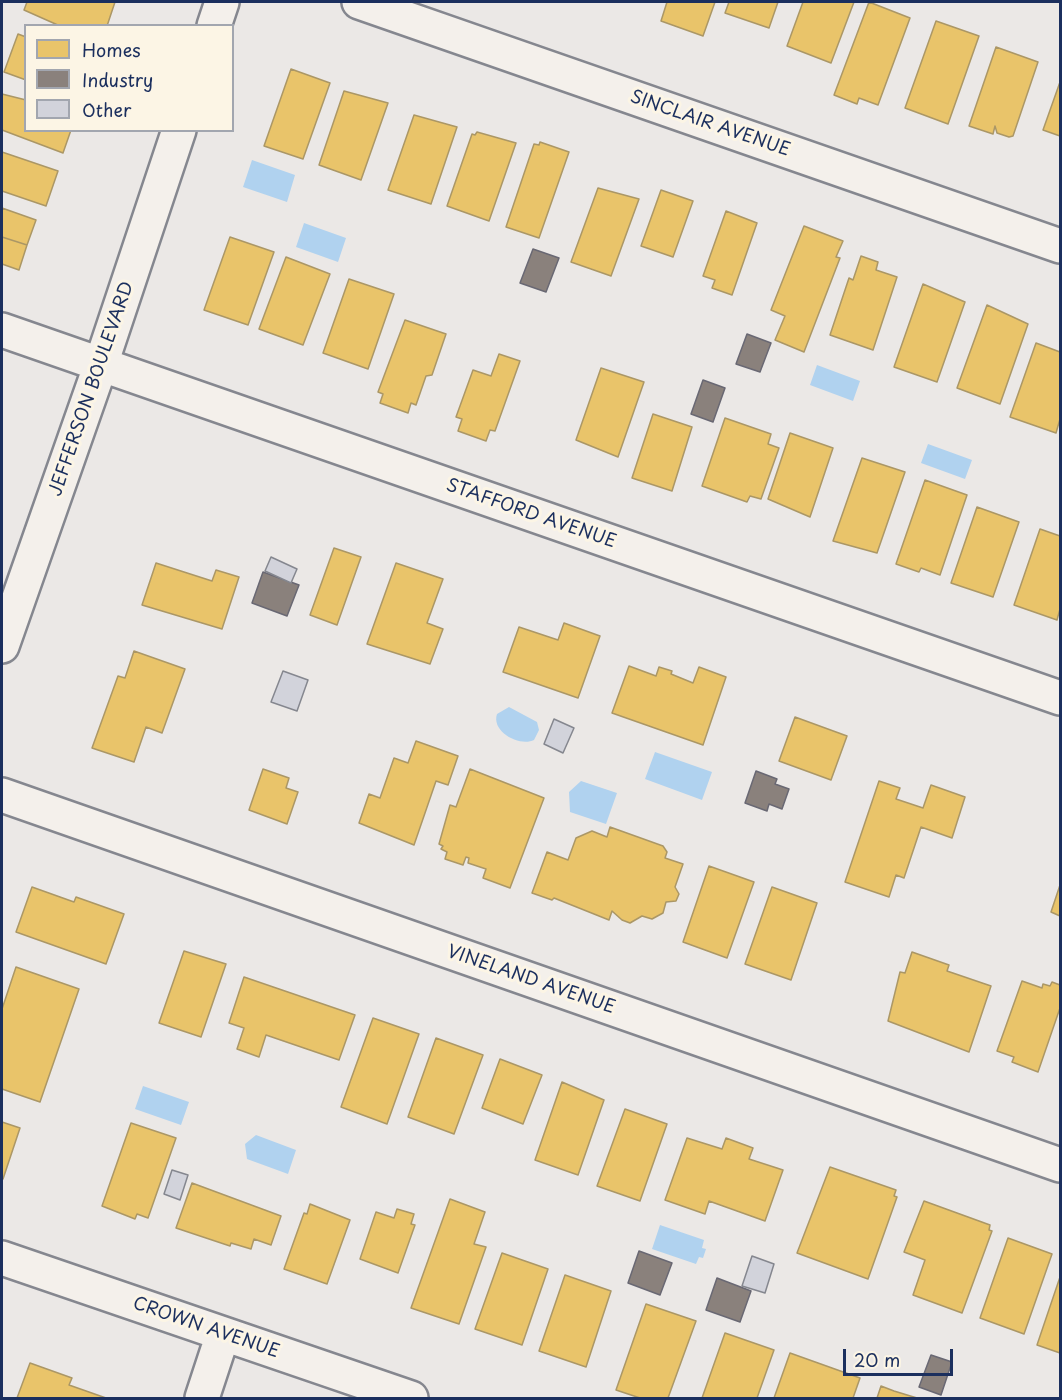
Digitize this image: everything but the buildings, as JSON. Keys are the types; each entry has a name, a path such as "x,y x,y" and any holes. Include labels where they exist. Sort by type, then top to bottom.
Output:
{"street":[{"path":"215,24 222,2"},
{"name":"SINCLAIR AVENUE","path":"360,2 1060,246"},
{"name":"JEFFERSON BOULEVARD","path":"2,646 101,364 178,132"},
{"name":"STAFFORD AVENUE","path":"2,330 1060,698"},
{"name":"VINELAND AVENUE","path":"2,795 1060,1165"},
{"name":"CROWN AVENUE","path":"2,1258 411,1398"},
{"path":"202,1398 223,1334"}],"water":[{"path":"252,160 295,175 287,202 243,187"},
{"path":"304,223 346,238 338,262 296,247"},
{"path":"817,365 860,381 853,401 810,385"},
{"path":"928,444 972,460 965,479 921,463"},
{"path":"509,707 537,722 539,730 534,740 528,742 515,740 498,727 497,714"},
{"path":"655,752 712,772 702,800 645,779"},
{"path":"581,781 617,793 606,824 570,812 569,792"},
{"path":"143,1086 189,1102 181,1125 135,1109"},
{"path":"256,1135 296,1150 288,1174 247,1159 245,1144"},
{"path":"660,1225 704,1240 702,1248 706,1249 703,1258 699,1257 696,1264 652,1249"}]}
